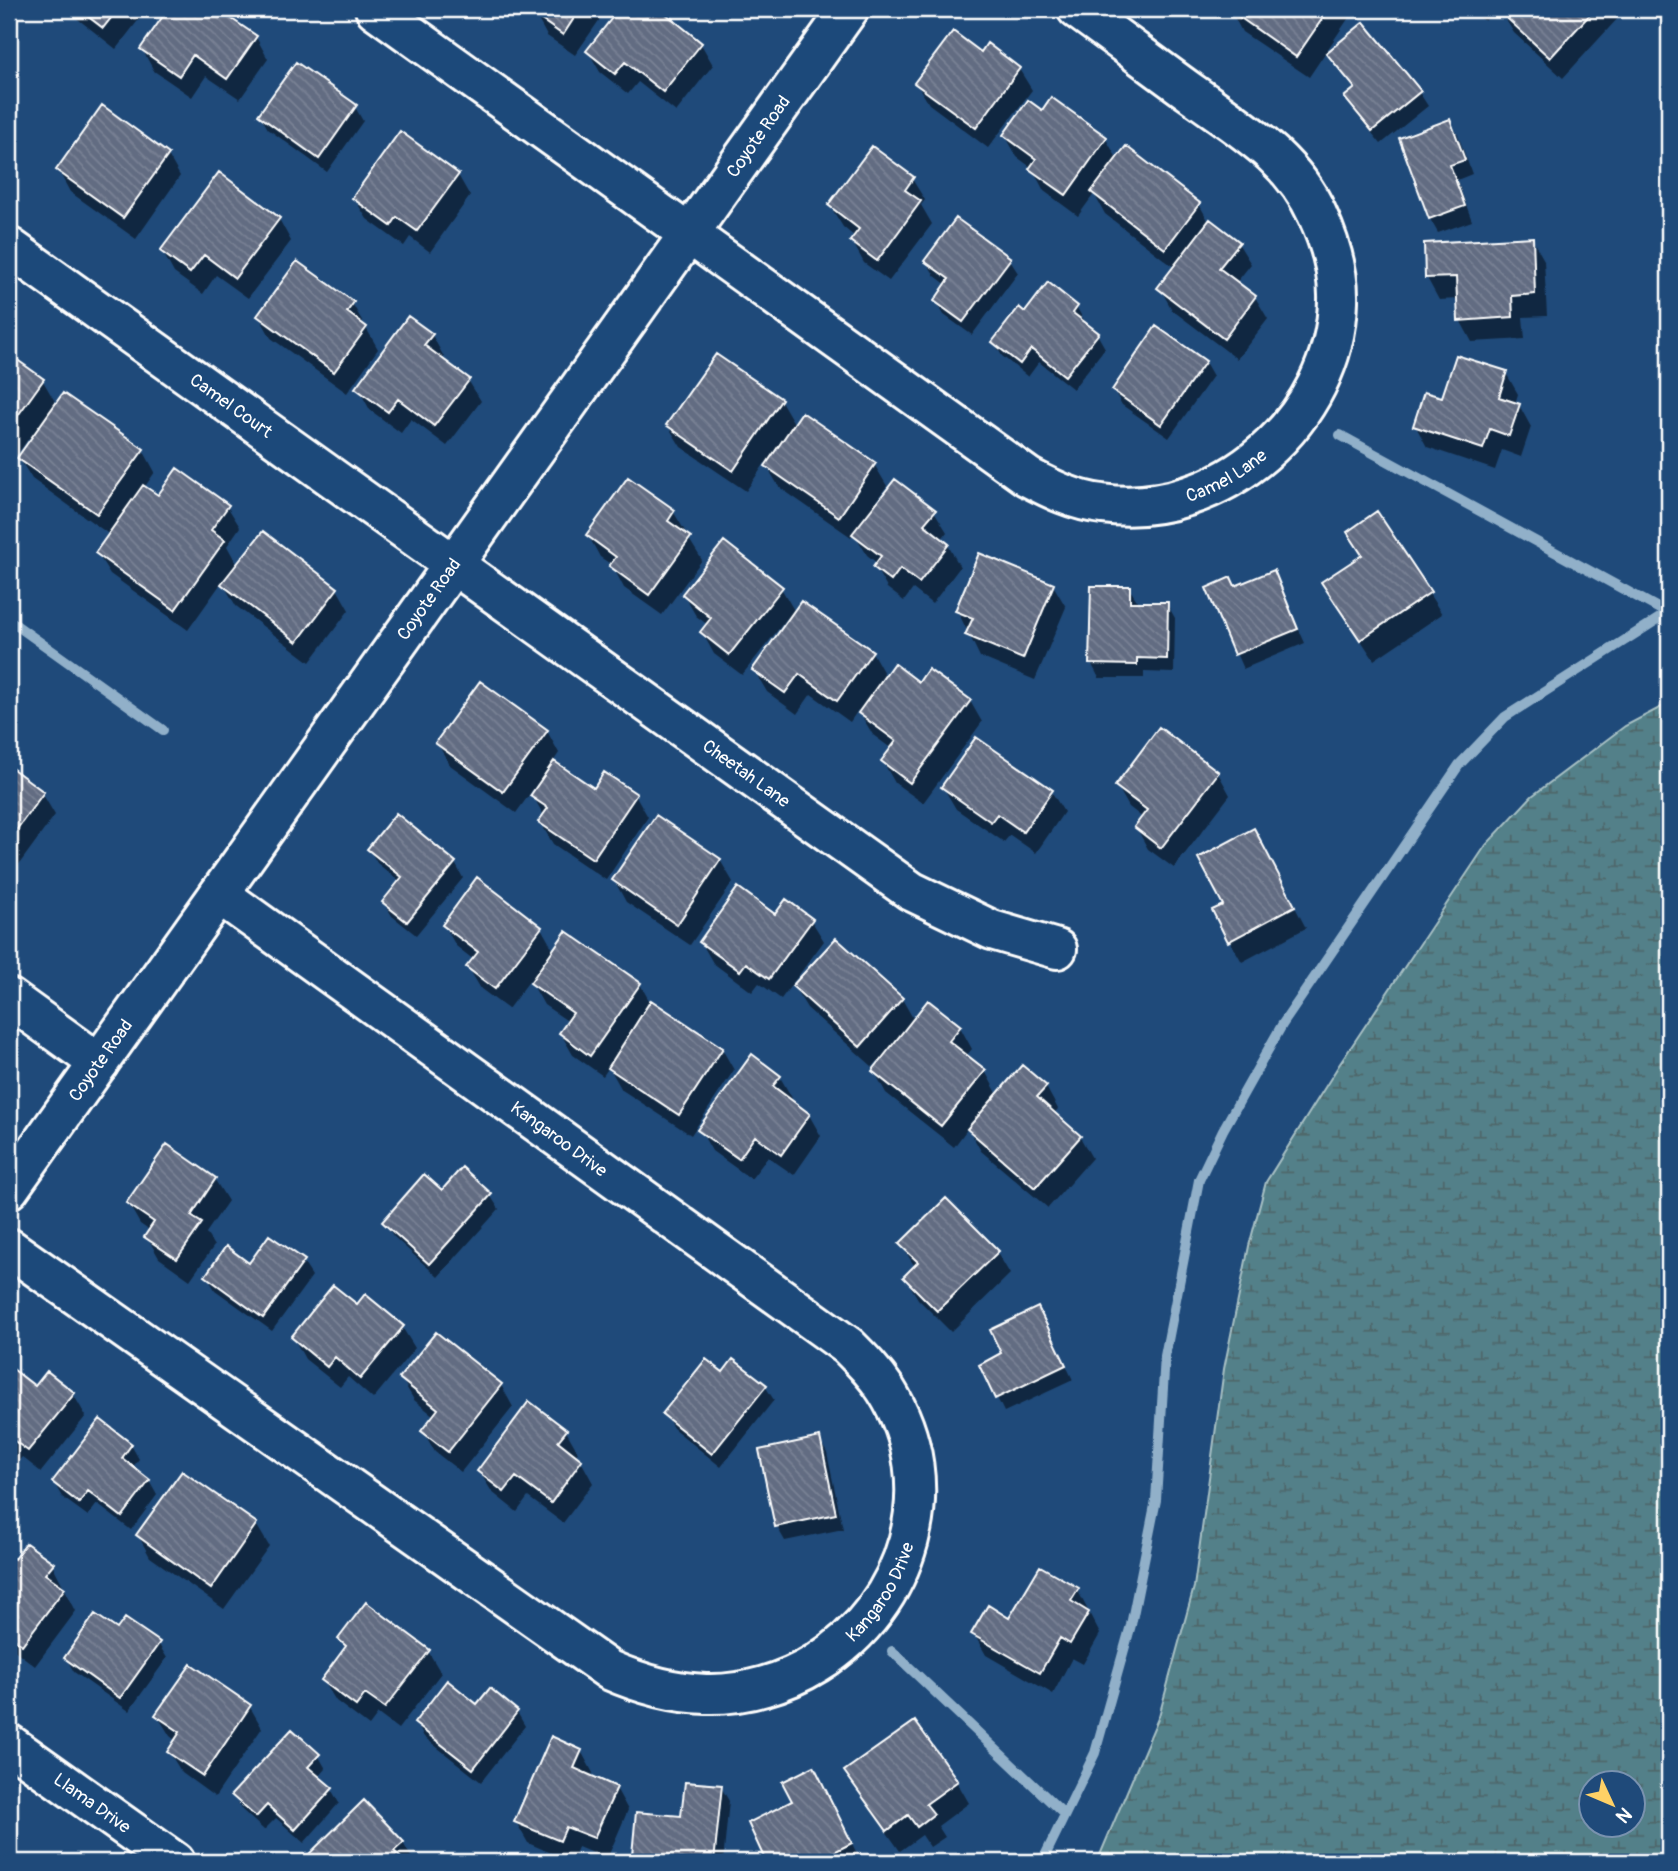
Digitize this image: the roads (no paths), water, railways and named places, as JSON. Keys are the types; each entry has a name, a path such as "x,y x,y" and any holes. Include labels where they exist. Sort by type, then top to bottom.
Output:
{"street":[{"path":"375,9 689,234"},
{"name":"Coyote Road","path":"9,1189 849,9"},
{"name":"Camel Lane","path":"689,234 1028,477 1051,489 1100,504 1152,505 1201,492 1224,481 1262,455 1291,427 1313,394 1329,357 1337,318 1338,298 1332,253 1311,202 1293,174 1262,142 1077,9"},
{"name":"Camel Court","path":"9,247 453,565"},
{"name":"Cheetah Lane","path":"453,565 911,891 992,930 1057,949"},
{"name":"Kangaroo Drive","path":"9,1248 609,1670 633,1681 658,1688 709,1694 735,1692 785,1679 830,1655 850,1639 872,1617 888,1592 901,1566 910,1537 915,1507 914,1477 910,1447 900,1419 887,1392 869,1367 848,1346 219,894"},
{"path":"9,998 99,1063"},
{"name":"Llama Drive","path":"9,1744 175,1862"}],"waterway":[{"path":"1340,435 1667,613"},
{"path":"1042,1862 1095,1753 1131,1625 1156,1500 1165,1356 1199,1180 1223,1130 1282,1025 1459,765 1505,717 1669,612"},
{"path":"9,620 163,730"},
{"path":"892,1651 1065,1815"}]}
